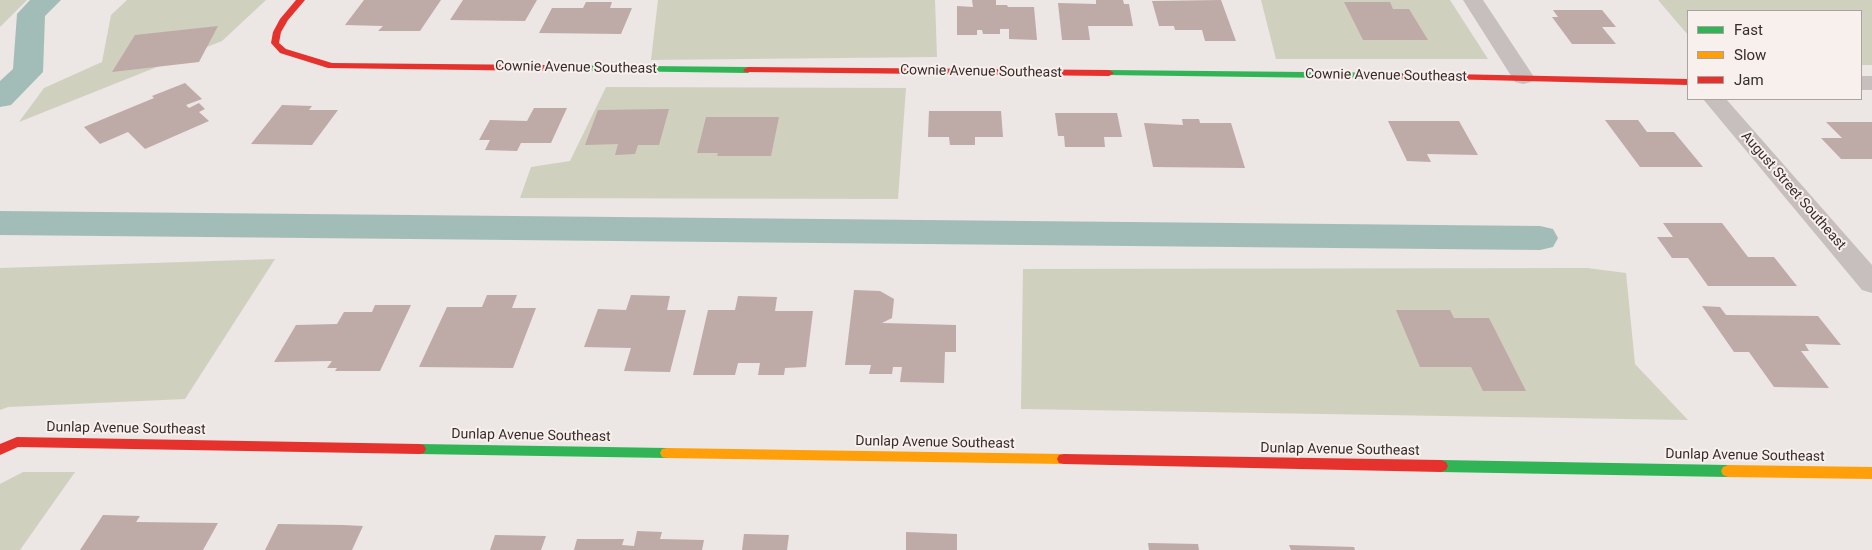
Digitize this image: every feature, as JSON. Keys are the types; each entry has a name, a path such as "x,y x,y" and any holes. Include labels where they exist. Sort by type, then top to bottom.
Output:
{"street":[{"name":"Cownie Avenue Southeast","path":"301,0 284,19 277,32 275,43 283,51 331,66 1523,78 1687,82"},
{"path":"1473,0 1523,78"},
{"name":"August Street Southeast","path":"1715,100 1872,282"},
{"name":"Dunlap Avenue Southeast","path":"0,450 17,442 1872,473"}],"green space":[{"path":"0,0 27,0 0,27"},
{"path":"127,0 266,0 222,41 19,122 44,88 102,62 111,15"},
{"path":"658,0 935,0 937,57 651,60"},
{"path":"1261,0 1450,0 1488,59 1276,59"},
{"path":"1658,0 1872,0 1872,65 1862,65 1862,10 1687,10 1687,34"},
{"path":"606,87 906,88 898,199 520,198 531,167 570,161"},
{"path":"275,259 185,399 8,407 0,410 0,268"},
{"path":"1587,268 1626,273 1635,364 1688,420 1021,409 1023,269"},
{"path":"23,472 75,472 20,550 0,550 0,484"}],"building":[{"path":"364,0 441,0 420,31 378,31 383,26 345,25"},
{"path":"463,0 537,0 525,21 450,20"},
{"path":"972,0 996,0 996,5 1007,5 1008,7 1034,7 1037,40 1009,39 1009,29 1000,29 1000,34 983,34 982,30 977,30 977,35 957,35 957,6 973,7"},
{"path":"1096,0 1123,0 1124,4 1129,4 1133,26 1088,26 1090,40 1062,40 1058,3 1096,4"},
{"path":"1221,0 1236,41 1205,41 1202,30 1175,30 1174,26 1159,26 1152,1"},
{"path":"586,2 612,2 610,8 632,8 621,34 539,33 552,8 583,8"},
{"path":"1344,2 1390,2 1393,9 1409,9 1428,40 1363,40"},
{"path":"1553,10 1602,10 1616,27 1602,27 1616,44 1572,44 1552,17 1558,17"},
{"path":"218,26 199,62 112,72 135,35"},
{"path":"185,83 202,99 186,105 189,108 199,103 205,109 199,112 209,121 145,149 128,132 100,144 84,127 154,98 152,96"},
{"path":"282,105 312,106 309,110 338,110 312,145 251,144"},
{"path":"534,108 567,108 551,143 521,143 517,151 485,150 490,140 479,140 490,120 527,121"},
{"path":"669,109 659,145 638,145 635,154 615,155 618,144 585,145 598,110"},
{"path":"929,111 1001,111 1003,137 975,137 975,145 950,145 949,137 928,137"},
{"path":"1055,113 1117,113 1122,137 1104,137 1105,147 1065,147 1064,136 1058,136"},
{"path":"706,117 779,117 771,156 717,156 718,153 697,153"},
{"path":"1182,119 1199,119 1200,123 1231,123 1245,168 1153,167 1144,123 1183,125"},
{"path":"1605,120 1638,120 1647,132 1674,132 1703,167 1640,167"},
{"path":"1388,121 1459,121 1478,155 1427,154 1431,162 1407,161"},
{"path":"1826,122 1872,122 1872,159 1841,159 1821,138 1842,138"},
{"path":"1663,223 1722,223 1748,257 1774,257 1797,286 1708,286 1688,258 1672,258 1657,237 1673,237"},
{"path":"854,290 880,291 894,299 892,318 882,323 956,325 956,352 945,352 944,383 900,382 902,367 893,367 892,374 869,374 871,365 845,365"},
{"path":"487,295 517,295 512,308 536,308 513,368 419,367 447,307 482,307"},
{"path":"631,295 670,296 667,310 686,310 670,372 624,371 631,348 584,347 598,309 626,310"},
{"path":"738,296 777,297 775,311 813,311 806,367 785,368 784,375 758,375 760,363 738,363 735,375 693,375 708,310 735,310"},
{"path":"375,305 411,305 380,371 335,371 337,368 327,368 332,361 274,362 296,325 337,324 344,312 372,312"},
{"path":"1702,306 1720,307 1726,315 1818,316 1841,345 1805,344 1809,351 1801,351 1829,388 1774,387 1749,352 1734,352"},
{"path":"1396,310 1450,310 1454,318 1489,318 1526,391 1483,391 1471,367 1420,367"},
{"path":"103,515 140,516 136,522 218,523 203,550 80,550"},
{"path":"278,524 363,526 352,550 265,550"},
{"path":"637,531 662,532 660,539 704,540 702,550 574,550 577,539 624,539 622,545 634,546"},
{"path":"906,532 957,534 957,550 906,550"},
{"path":"744,534 789,535 787,550 742,550"},
{"path":"495,535 546,536 541,550 490,550"},
{"path":"1148,543 1198,544 1199,550 1149,550"},
{"path":"1289,545 1354,547 1355,550 1291,550"}],"waterway":[{"path":"0,98 28,72 31,14 47,0"},
{"path":"0,223 1540,238"}],"traffic: fast":[{"path":"544,68 748,70"},
{"path":"1109,73 1404,76"},
{"path":"419,449 667,453"},
{"path":"1441,466 1728,471"}],"traffic: slow":[{"path":"667,453 1064,459"},
{"path":"1728,471 1872,473"}],"traffic: jam":[{"path":"301,0 284,19 277,32 275,43 283,51 331,66 544,68"},
{"path":"748,70 1109,73"},
{"path":"1404,76 1687,82"},
{"path":"0,450 17,442 419,449"},
{"path":"1064,459 1441,466"}]}
